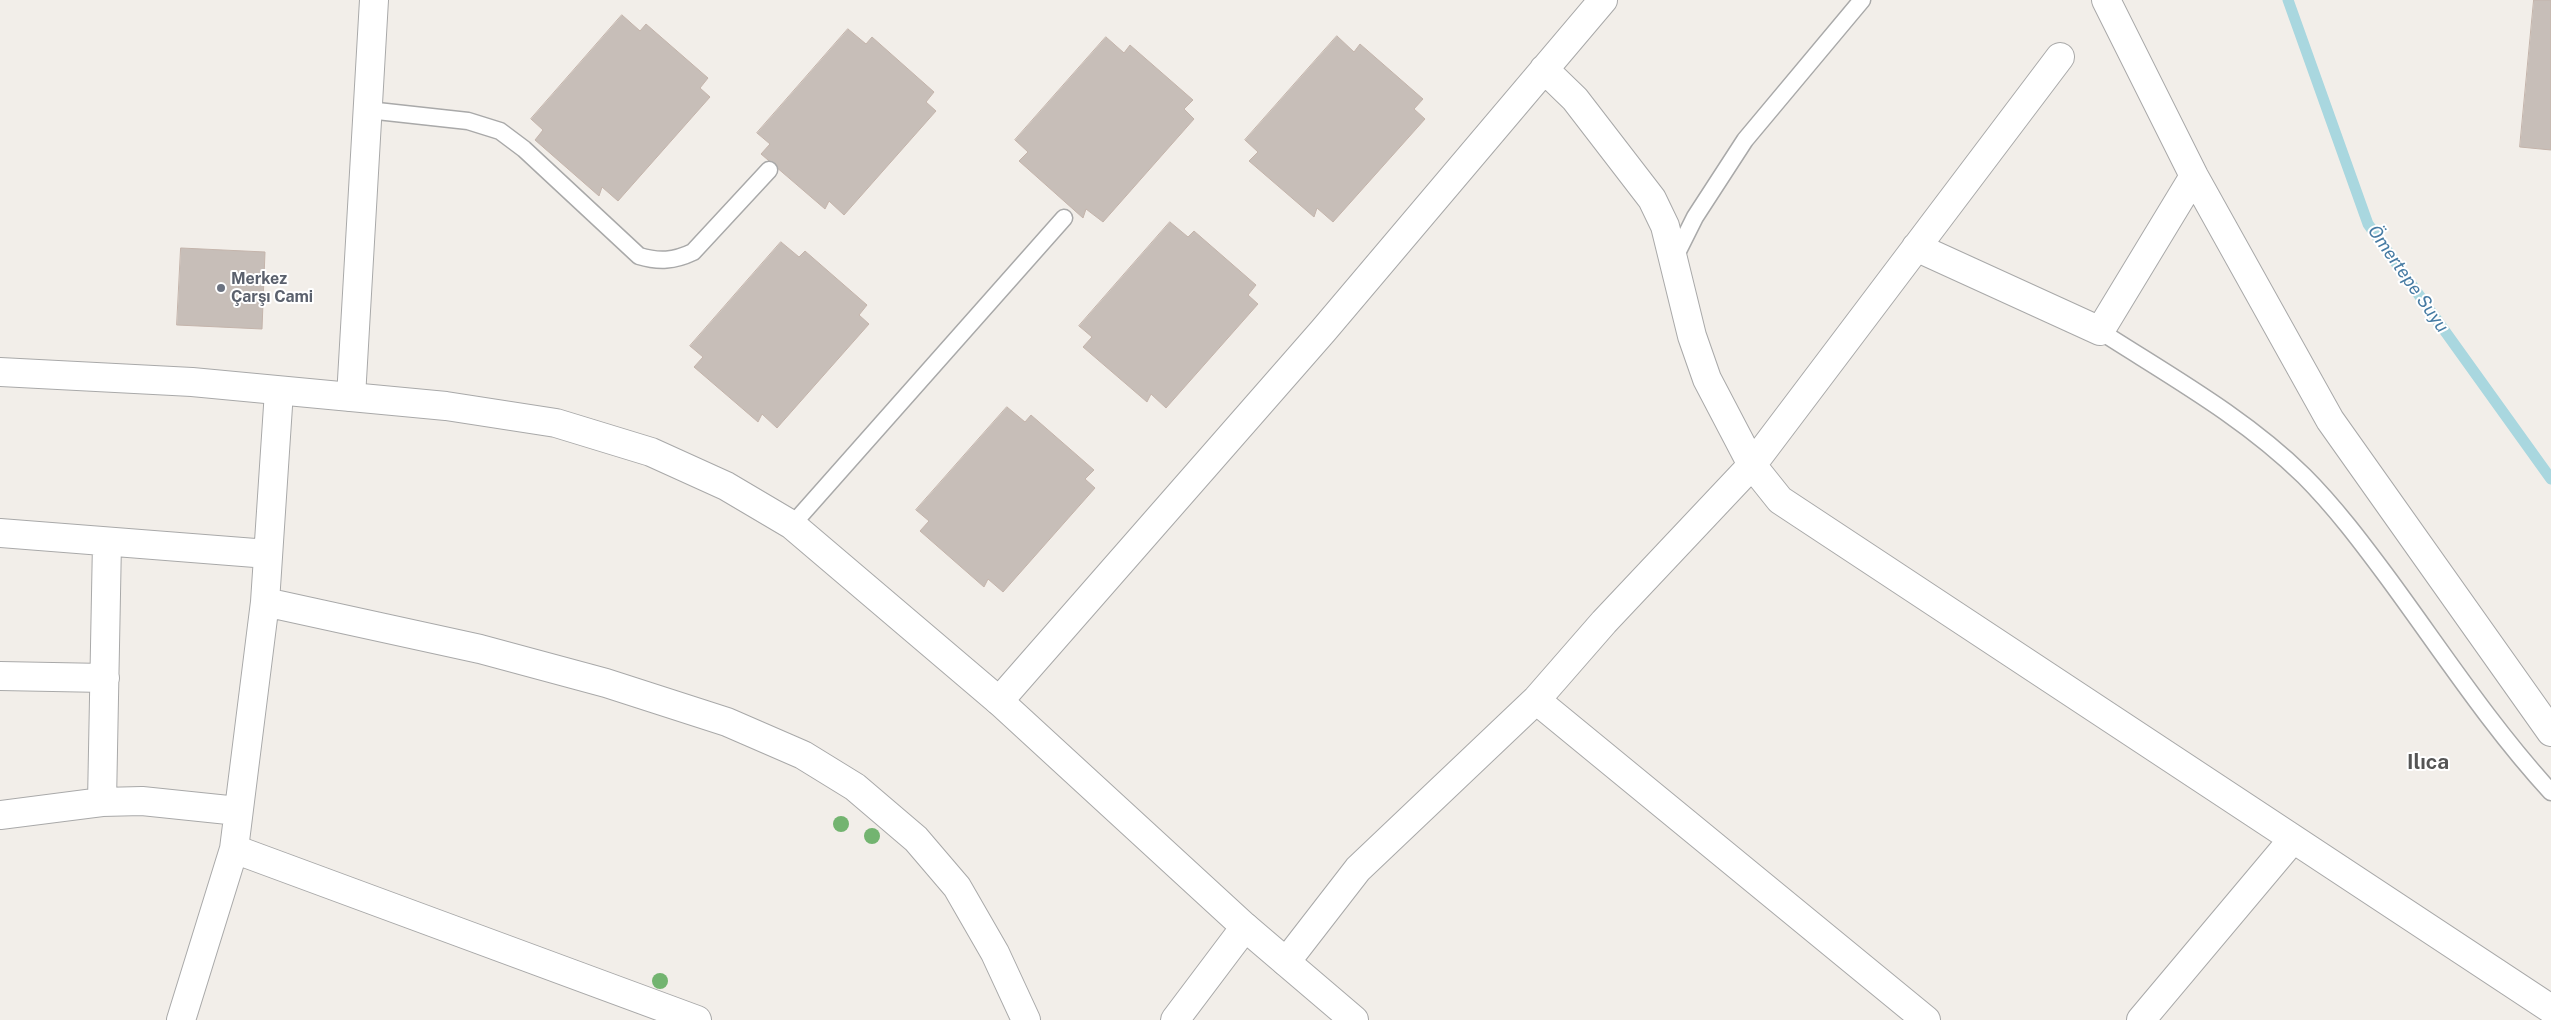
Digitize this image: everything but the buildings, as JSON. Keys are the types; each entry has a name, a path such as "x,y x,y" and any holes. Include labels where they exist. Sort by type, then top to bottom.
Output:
{"street":[{"path":"351,397 374,0"},
{"path":"999,701 1329,324 1603,0"},
{"path":"2106,0 2194,176 2330,420 2551,732"},
{"path":"1286,962 1358,869 1536,700 1604,622 1752,465 2060,57"},
{"path":"1544,69 1575,99 1652,199 1665,226 1692,336 1707,379 1752,465 1780,500 2551,1009"},
{"path":"1916,247 2100,331 2194,176"},
{"path":"0,372 192,382 446,406 556,423 651,452 726,486 792,525 999,701 1244,927 1354,1020"},
{"path":"181,1020 234,849 265,602 280,391"},
{"path":"0,533 268,554"},
{"path":"102,802 107,542"},
{"path":"265,602 480,649 606,682 726,722 803,755 855,786 916,839 956,887 995,953 1026,1020"},
{"path":"0,676 104,678"},
{"path":"1536,700 1926,1020"},
{"path":"0,815 102,802 142,802 238,811"},
{"path":"2141,1020 2293,839"},
{"path":"234,849 697,1020"},
{"path":"1175,1020 1244,927"}],"lane":[{"path":"1674,259 1695,217 1745,140 1862,0"},
{"path":"368,110 468,121 500,131 524,149 639,256 651,260 680,259 694,252 769,170"},
{"path":"792,525 1064,218"},
{"path":"2100,331 2244,425 2304,476 2356,536 2508,741 2551,792"}],"waterway":[{"name":"Ömertepe Suyu","path":"2288,0 2368,224 2551,479"}],"place":[{"name":"Merkez Çarşı Cami","path":"221,288"}],"district":[{"name":"Ilıca","path":"2428,763"}]}
